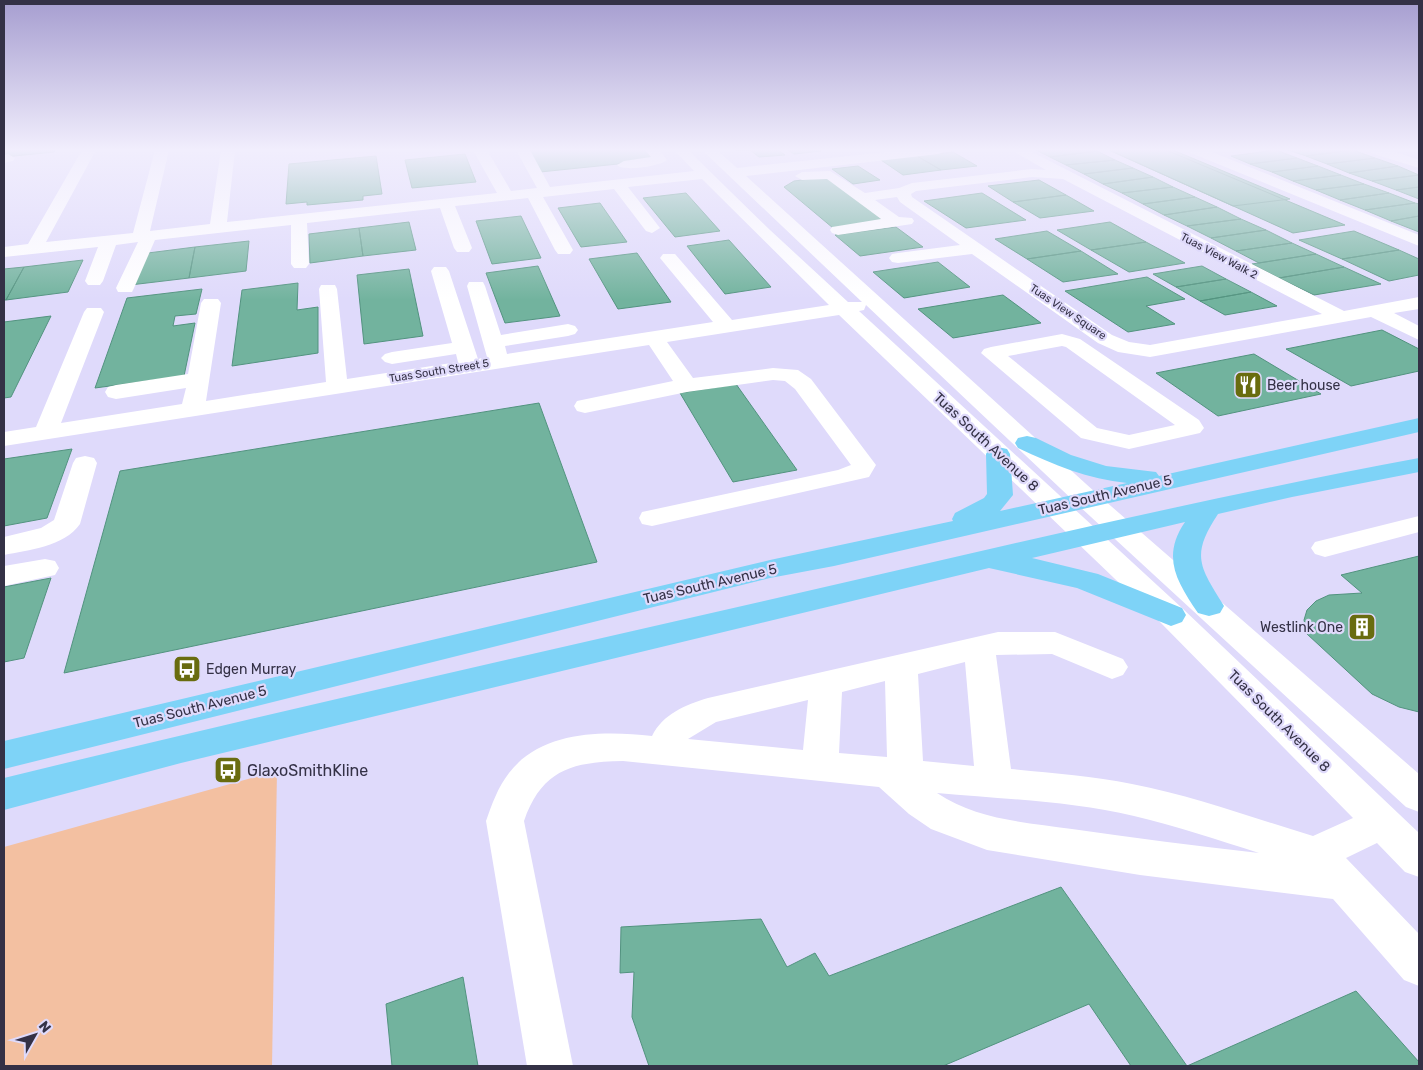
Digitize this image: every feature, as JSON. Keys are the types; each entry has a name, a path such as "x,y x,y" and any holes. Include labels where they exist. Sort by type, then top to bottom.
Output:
{"main road":[{"name":"Tuas South Avenue 5","path":"4,755 770,568 834,557 1419,425"},
{"path":"1027,443 1062,460 1103,473 1178,479"},
{"path":"934,533 993,504 1000,495 998,454"},
{"path":"4,794 191,746 1086,536 1292,489 1419,465"},
{"path":"1209,508 1190,536 1186,560 1194,585 1209,606"},
{"path":"983,560 1056,570 1084,578 1112,588 1171,615"}],"street":[{"path":"34,248 61,200"},
{"path":"125,288 144,236 152,200"},
{"path":"218,228 222,200"},
{"path":"4,252 472,200"},
{"path":"540,200 541,208 564,250"},
{"path":"630,200 652,228"},
{"name":"Tuas South Avenue 8","path":"732,200 998,454 1171,615 1419,859"},
{"name":"Tuas South Avenue 8","path":"763,200 1087,499 1412,781"},
{"path":"864,200 911,229 945,257"},
{"name":"Tuas View Square","path":"906,200 1105,339 1125,348 1150,351 1419,303"},
{"name":"Tuas View Walk 2","path":"1113,200 1270,282 1342,317"},
{"path":"1328,200 1419,241"},
{"path":"541,208 600,201"},
{"path":"446,203 463,248"},
{"path":"420,206 426,223"},
{"path":"838,230 911,229 931,217"},
{"path":"452,220 471,218"},
{"path":"299,219 300,264"},
{"path":"94,281 109,240"},
{"path":"898,258 945,257 981,252"},
{"path":"670,258 722,308 727,326"},
{"path":"392,358 467,356 440,271"},
{"path":"476,286 496,352 568,330"},
{"path":"328,289 337,387"},
{"path":"193,409 211,302"},
{"name":"Tuas South Street 5","path":"4,439 337,387 467,356 654,337 875,303"},
{"path":"1374,311 1419,334"},
{"path":"46,432 94,312"},
{"path":"654,337 687,385"},
{"path":"1090,354 1191,425 1192,428 1129,442 1089,433 991,353 1062,340 1071,341 1090,354 1125,348"},
{"path":"585,406 687,385 773,374 790,375 803,384 864,466 860,472 843,477 652,518"},
{"path":"116,392 198,379"},
{"path":"4,546 50,535 66,524 85,463"},
{"path":"1325,548 1419,524"},
{"path":"4,576 45,568"},
{"path":"663,751 666,738 676,726 708,712 998,643 1055,644 1112,667"},
{"path":"979,647 994,782"},
{"path":"901,666 897,773 912,796 937,815 963,827 987,833 1140,857 1344,882"},
{"path":"820,766 826,684"},
{"path":"550,1066 505,821 511,801 520,785 538,765 563,753 585,748 609,746 994,782 1086,792 1133,800 1233,827 1314,854 1344,882 1419,965"},
{"path":"1314,854 1382,824"}],"shaded area":[{"path":"277,771 272,1066 4,1066 4,847"}],"building":[{"path":"286,200 363,200 307,205 307,202 286,204"},
{"path":"645,200 692,200 720,231 675,237"},
{"path":"799,200 856,200 884,221 833,228"},
{"path":"993,200 1026,220 966,228 924,201"},
{"path":"1010,200 1029,200 1013,202"},
{"path":"1029,200 1075,200 1094,211 1040,218 1013,202"},
{"path":"1135,200 1173,200 1143,204"},
{"path":"1173,200 1201,200 1217,207 1164,215 1143,204"},
{"path":"1220,200 1285,200 1345,225 1293,233"},
{"path":"1220,200 1282,200 1233,206"},
{"path":"1340,200 1407,200 1415,203 1365,210"},
{"path":"600,203 627,242 581,247 558,208"},
{"path":"1419,204 1419,216 1391,221 1365,210"},
{"path":"1217,207 1241,219 1187,226 1164,215"},
{"path":"521,216 541,258 492,264 476,221"},
{"path":"1419,216 1419,232 1391,221"},
{"path":"1241,219 1266,230 1211,238 1187,226"},
{"path":"409,222 416,250 363,256 359,228"},
{"path":"1110,222 1146,242 1091,250 1057,230"},
{"path":"896,227 923,247 860,256 835,235"},
{"path":"359,228 363,256 310,263 309,234"},
{"path":"1266,230 1292,243 1236,251 1211,238"},
{"path":"1047,231 1081,251 1027,259 995,239"},
{"path":"1354,231 1399,250 1342,259 1299,240"},
{"path":"729,240 771,287 725,294 687,246"},
{"path":"249,241 246,271 189,278 195,247"},
{"path":"1146,242 1185,263 1129,272 1091,250"},
{"path":"1292,243 1316,254 1259,263 1236,251"},
{"path":"195,247 189,278 130,285 140,254"},
{"path":"1399,250 1419,259 1419,275 1389,281 1342,259"},
{"path":"1081,251 1118,274 1063,282 1027,259"},
{"path":"637,253 671,302 618,309 589,259"},
{"path":"1316,254 1344,267 1279,278 1252,264"},
{"path":"83,260 68,292 6,300 24,267"},
{"path":"938,262 970,287 904,298 873,272"},
{"path":"538,266 560,316 505,323 486,273"},
{"path":"1202,266 1226,279 1176,287 1153,274"},
{"path":"24,267 6,300 4,300 4,269"},
{"path":"1344,267 1381,284 1314,295 1279,278"},
{"path":"409,269 423,336 364,344 357,275"},
{"path":"1147,277 1185,299 1146,306 1175,324 1128,332 1065,291"},
{"path":"1226,279 1251,292 1200,301 1176,287"},
{"path":"298,283 297,310 318,307 318,353 232,366 242,290"},
{"path":"202,289 196,314 175,316 173,326 195,323 184,376 95,388 127,298"},
{"path":"1251,292 1277,306 1225,315 1200,301"},
{"path":"1003,295 1041,323 953,338 918,309"},
{"path":"51,316 11,397 4,398 4,322"},
{"path":"1382,330 1419,349 1419,371 1351,386 1286,349"},
{"path":"1254,354 1321,394 1218,416 1156,373"},
{"path":"736,384 797,470 733,482 680,393"},
{"path":"539,403 597,562 64,673 120,471"},
{"path":"72,449 47,518 4,526 4,459"},
{"name":"Westlink One","path":"1419,556 1419,712 1399,707 1372,694 1307,634 1304,620 1307,610 1316,601 1329,595 1362,593 1341,575"},
{"path":"51,578 24,658 4,662 4,587"},
{"path":"1061,887 1187,1066 1131,1066 1089,1004 943,1066 649,1066 632,1017 634,972 620,973 621,927 761,919 787,967 815,953 829,976"},
{"path":"463,977 478,1066 392,1066 386,1004"},
{"path":"1356,991 1419,1062 1419,1066 1187,1066"}],"place":[{"name":"Beer house","path":"1248,385"},
{"name":"Westlink One","path":"1362,627"},
{"name":"Edgen Murray","path":"187,669"},
{"name":"GlaxoSmithKline","path":"228,770"}]}
